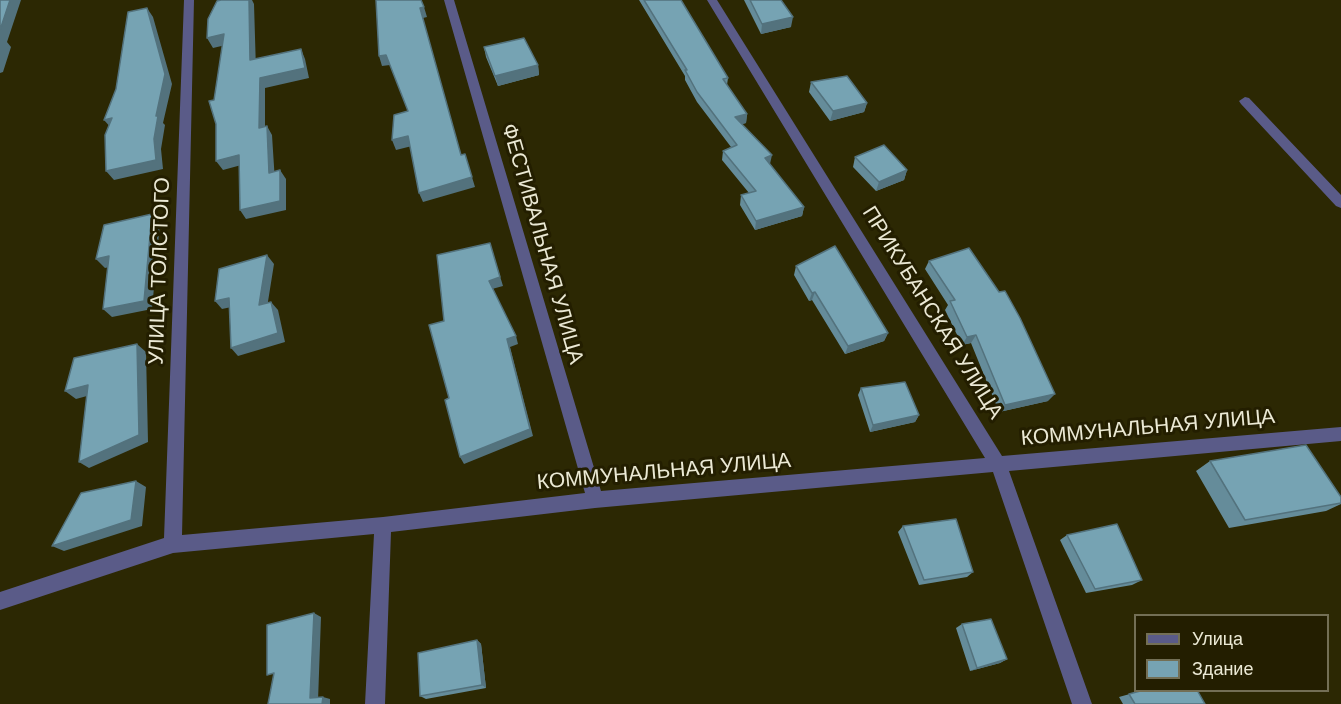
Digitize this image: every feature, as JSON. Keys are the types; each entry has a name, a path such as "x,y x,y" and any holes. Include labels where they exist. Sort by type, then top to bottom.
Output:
{"street":[{"name":"УЛИЦА ТОЛСТОГО","path":"172,544 189,0"},
{"name":"ФЕСТИВАЛЬНАЯ УЛИЦА","path":"449,0 595,500"},
{"name":"ПРИКУБАНСКАЯ УЛИЦА","path":"712,0 998,464 1082,704"},
{"path":"1245,101 1341,203"},
{"name":"КОММУНАЛЬНАЯ УЛИЦА","path":"0,601 172,544 383,525 595,500 1341,434"},
{"path":"375,704 383,525"}],"building":[{"path":"0,0 10,0 0,30"},
{"path":"249,0 250,60 301,49 305,68 260,78 259,128 267,126 269,173 280,170 280,201 240,210 239,155 216,161 216,124 209,101 214,100 224,34 207,38 208,19 217,1"},
{"path":"376,0 421,0 424,7 420,8 461,155 465,154 472,177 419,193 408,136 392,140 394,115 408,111 386,55 379,56"},
{"path":"644,0 681,0 728,78 723,79 747,114 735,117 772,155 765,158 804,207 756,221 741,195 756,191 723,151 737,145 697,92 685,70 687,70"},
{"path":"750,0 781,0 793,17 762,24"},
{"path":"147,8 165,74 156,116 158,116 154,139 156,160 106,171 105,135 112,118 104,120 116,89 128,12"},
{"path":"524,38 538,65 495,76 484,47"},
{"path":"847,76 867,103 833,111 811,82"},
{"path":"884,145 907,170 879,182 855,157"},
{"path":"152,214 144,301 103,309 109,256 96,259 104,225"},
{"path":"490,243 500,277 489,281 516,336 507,339 530,429 460,457 445,400 449,398 429,325 444,321 437,255"},
{"path":"835,246 888,333 848,346 815,292 812,293 796,266"},
{"path":"969,248 999,292 1005,291 1055,394 1005,405 976,335 967,337 950,301 955,300 929,261"},
{"path":"267,255 259,305 271,302 278,333 231,348 229,298 215,301 219,269"},
{"path":"137,344 139,435 79,462 88,385 65,391 74,358"},
{"path":"905,382 919,415 873,425 861,388"},
{"path":"1306,445 1341,497 1341,503 1245,520 1210,461"},
{"path":"136,481 131,520 52,546 81,493"},
{"path":"956,519 973,572 924,580 903,526"},
{"path":"1117,524 1142,580 1095,589 1067,535"},
{"path":"314,613 310,698 323,697 322,704 268,704 274,673 267,675 267,625"},
{"path":"991,619 1007,659 977,668 962,624"},
{"path":"477,640 482,685 420,696 418,653"},
{"path":"1198,692 1205,704 1135,704 1129,694"}]}
